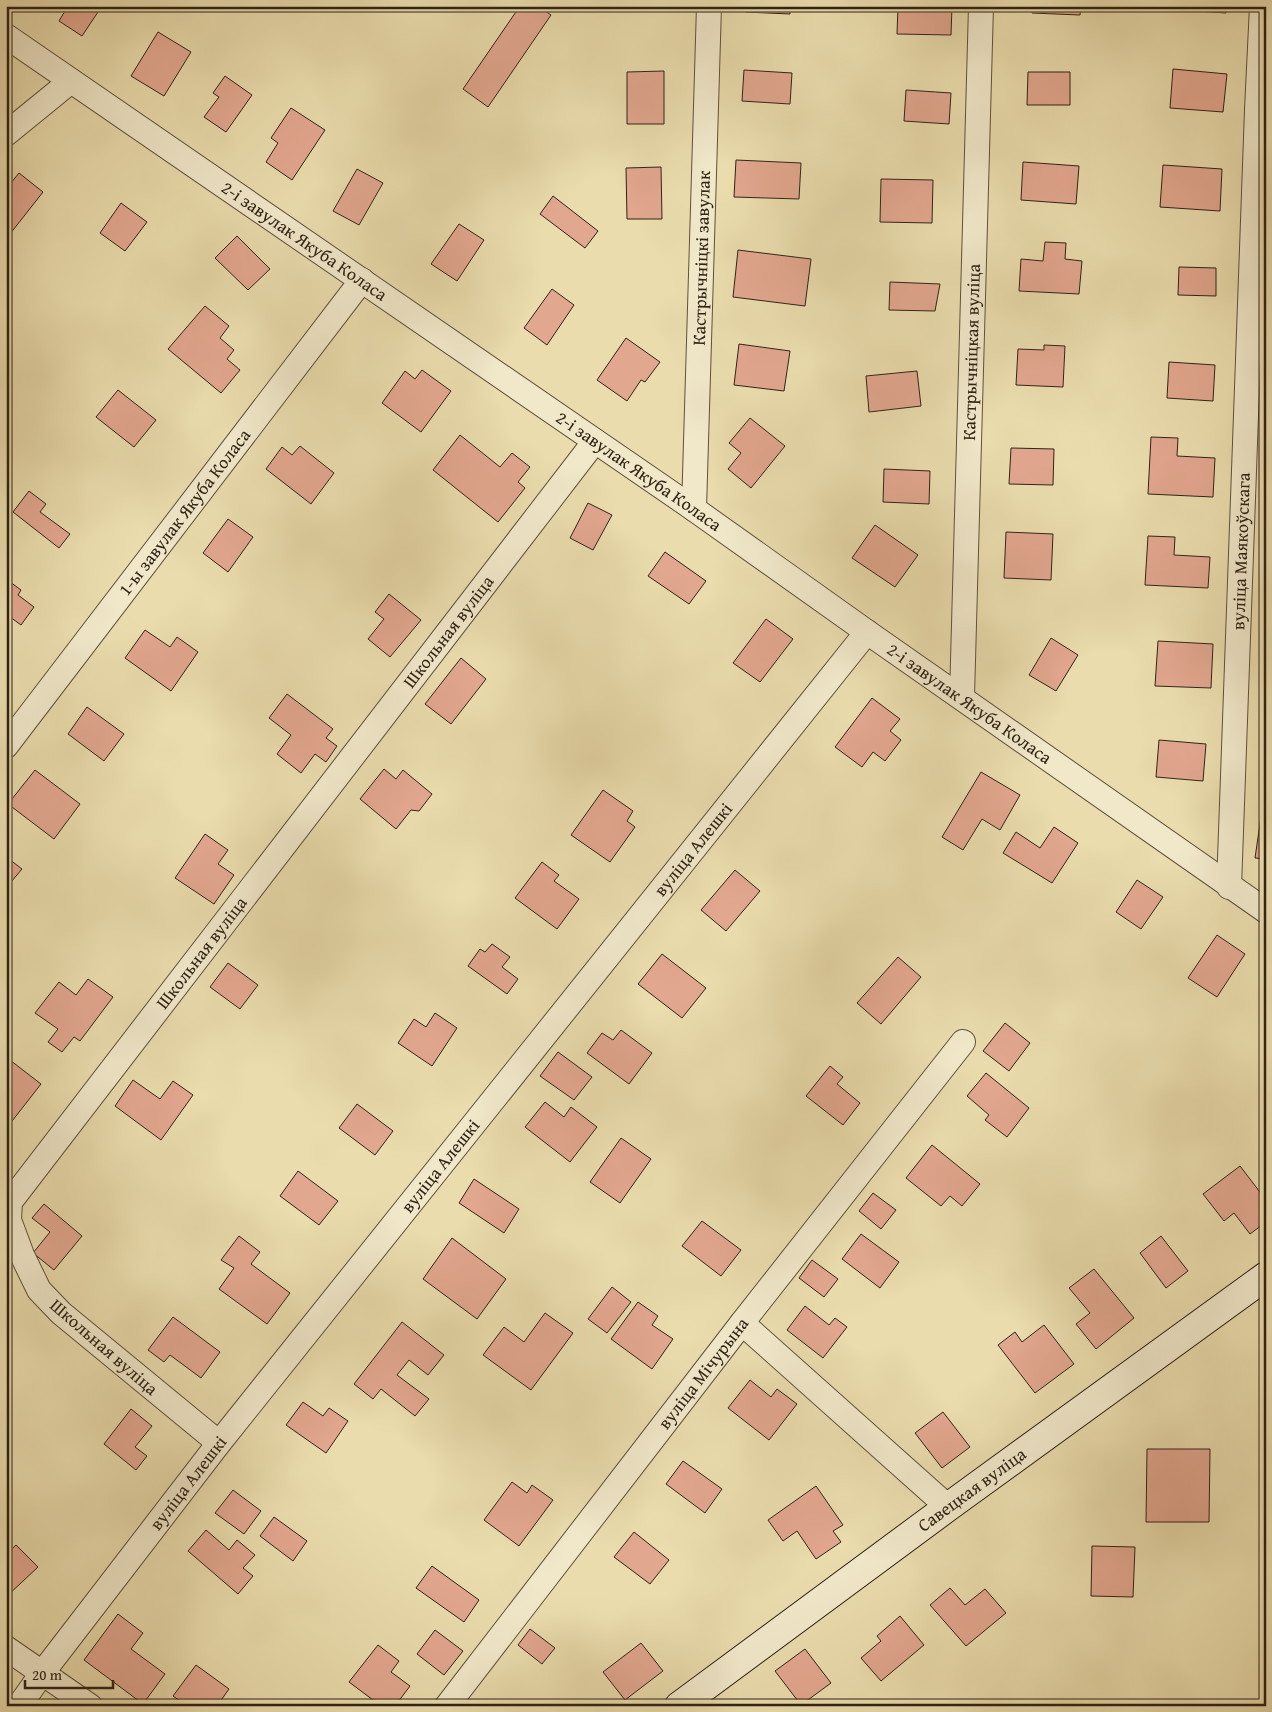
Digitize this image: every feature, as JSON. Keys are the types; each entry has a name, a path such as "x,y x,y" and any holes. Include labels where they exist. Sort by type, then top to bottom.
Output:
{"street":[{"name":"Кастрычніцкі завулак","path":"694,509 708,6"},
{"name":"Кастрычніцкая вуліца","path":"962,697 981,6"},
{"name":"вуліца Маякоўскага","path":"1229,887 1256,120 1262,6"},
{"name":"2-і завулак Якуба Коласа","path":"6,36 694,509 1229,887 1266,911"},
{"path":"6,134 71,81"},
{"name":"1-ы завулак Якуба Коласа","path":"6,746 362,280"},
{"name":"Школьная вуліца","path":"219,1443 60,1313 40,1290 22,1255 9,1220 10,1202 595,441"},
{"name":"вуліца Алешкі","path":"19,1706 42,1672 219,1443 868,632"},
{"name":"вуліца Мічурына","path":"447,1706 742,1323 963,1042"},
{"name":"Савецкая вуліца","path":"679,1706 948,1507 1266,1276"},
{"path":"742,1323 948,1507"},
{"path":"6,1648 90,1706"}],"green space":[{"path":"1266,315 1266,408 1261,408"}],"building":[{"path":"68,6 102,6 82,36 59,21"},
{"path":"520,6 538,6 551,15 488,107 463,89"},
{"path":"745,6 790,6 790,14 745,12"},
{"path":"898,6 952,6 951,35 897,34"},
{"path":"1032,6 1081,6 1080,15 1032,13"},
{"path":"1183,6 1227,6 1226,13 1182,10"},
{"path":"158,32 191,52 164,96 131,76"},
{"path":"1173,69 1227,74 1223,112 1170,108"},
{"path":"744,70 792,73 790,104 742,101"},
{"path":"664,71 664,124 627,124 627,72"},
{"path":"1028,72 1070,72 1070,105 1027,105"},
{"path":"225,76 252,95 226,132 204,117 219,97 213,93"},
{"path":"906,90 951,93 949,124 904,121"},
{"path":"291,108 325,130 292,180 266,162 278,143 271,138"},
{"path":"736,160 801,163 799,199 734,197"},
{"path":"1023,162 1079,166 1076,204 1021,200"},
{"path":"1163,165 1222,169 1220,211 1160,207"},
{"path":"661,167 662,219 627,219 626,168"},
{"path":"357,169 383,183 359,225 333,211"},
{"path":"19,173 43,192 6,239 6,189"},
{"path":"881,179 933,180 932,223 880,222"},
{"path":"553,196 598,231 585,248 540,214"},
{"path":"121,203 147,222 125,251 100,233"},
{"path":"459,224 484,240 457,281 431,264"},
{"path":"237,236 270,269 248,290 215,258"},
{"path":"1045,242 1066,243 1065,259 1082,261 1079,294 1019,291 1021,259 1043,261"},
{"path":"738,250 811,259 805,306 733,297"},
{"path":"1179,267 1216,268 1216,296 1178,295"},
{"path":"890,282 940,284 935,311 889,310"},
{"path":"552,289 574,305 547,345 524,328"},
{"path":"205,306 229,326 220,338 234,350 227,359 240,370 221,393 168,349"},
{"path":"626,338 660,362 645,382 641,380 627,401 597,380"},
{"path":"739,344 790,351 784,391 734,385"},
{"path":"1044,345 1065,346 1063,387 1016,385 1018,349 1044,350"},
{"path":"1169,362 1215,365 1213,401 1167,398"},
{"path":"422,370 451,391 421,432 382,403 405,371 415,379"},
{"path":"917,371 921,406 869,412 866,376"},
{"path":"118,390 156,420 134,447 96,417"},
{"path":"750,418 785,446 751,488 728,469 741,453 729,443"},
{"path":"460,435 500,467 512,453 530,467 518,482 525,488 498,522 433,470"},
{"path":"1151,437 1178,438 1177,456 1215,458 1213,497 1148,494"},
{"path":"300,446 334,473 311,504 266,469 282,447 292,455"},
{"path":"1011,448 1054,449 1053,485 1009,484"},
{"path":"884,469 930,471 929,504 883,502"},
{"path":"29,491 46,504 40,512 70,534 59,548 13,512"},
{"path":"588,503 612,515 593,550 570,538"},
{"path":"228,519 253,537 228,572 203,553"},
{"path":"875,525 918,555 895,587 852,558"},
{"path":"1006,532 1053,534 1051,580 1004,578"},
{"path":"1148,536 1175,537 1174,555 1210,557 1208,588 1145,585"},
{"path":"665,552 706,581 689,604 648,576"},
{"path":"6,579 21,590 18,595 34,607 21,625 6,614"},
{"path":"389,594 421,620 390,657 368,639 384,619 375,612"},
{"path":"766,619 793,639 760,682 733,663"},
{"path":"145,630 170,647 177,637 198,652 171,691 125,658"},
{"path":"1051,638 1078,655 1056,691 1029,675"},
{"path":"1158,641 1213,644 1211,688 1155,686"},
{"path":"461,658 486,679 451,724 425,704"},
{"path":"287,694 333,729 326,738 337,746 326,762 315,754 301,773 277,754 291,735 269,718"},
{"path":"872,698 900,719 890,731 901,740 885,761 873,752 862,767 835,747"},
{"path":"87,707 124,734 104,761 68,734"},
{"path":"1159,740 1206,744 1203,781 1156,777"},
{"path":"384,769 396,779 403,770 432,794 419,811 411,810 396,829 360,799"},
{"path":"35,770 80,804 54,839 8,804"},
{"path":"981,772 1020,795 1000,830 982,819 963,850 942,837"},
{"path":"603,790 633,811 627,821 635,827 610,862 571,835"},
{"path":"1262,810 1266,810 1266,859 1255,858"},
{"path":"1054,827 1078,843 1052,883 1003,853 1016,832 1040,848"},
{"path":"205,834 228,850 218,864 234,875 214,904 175,878"},
{"path":"9,859 22,869 6,888 6,862"},
{"path":"542,862 559,875 554,881 579,899 557,929 515,898"},
{"path":"735,870 760,891 726,931 701,910"},
{"path":"1137,880 1163,897 1141,929 1116,912"},
{"path":"1217,935 1245,954 1217,997 1188,978"},
{"path":"492,944 510,957 502,967 518,979 507,994 468,966 480,949 485,952"},
{"path":"662,954 706,988 682,1018 638,984"},
{"path":"898,957 921,977 881,1024 857,1003"},
{"path":"228,963 258,985 240,1009 210,987"},
{"path":"88,979 113,997 80,1041 74,1037 62,1052 48,1042 58,1029 35,1013 59,982 76,995"},
{"path":"435,1013 457,1028 432,1066 398,1043 414,1019 426,1027"},
{"path":"1005,1023 1030,1043 1009,1071 983,1051"},
{"path":"621,1030 652,1053 629,1084 587,1053 602,1033 613,1040"},
{"path":"558,1052 592,1077 574,1100 540,1076"},
{"path":"6,1057 41,1084 9,1125 6,1123"},
{"path":"830,1066 843,1077 837,1084 860,1103 843,1125 806,1096"},
{"path":"986,1073 1029,1108 1007,1137 985,1120 989,1115 967,1096"},
{"path":"133,1080 160,1099 173,1081 193,1095 161,1140 115,1106"},
{"path":"545,1102 564,1117 571,1107 597,1127 570,1162 525,1127"},
{"path":"357,1104 393,1131 375,1155 339,1128"},
{"path":"621,1138 651,1159 620,1203 590,1182"},
{"path":"932,1145 980,1184 962,1206 950,1196 941,1206 906,1178"},
{"path":"1240,1166 1266,1200 1266,1222 1250,1234 1234,1213 1224,1221 1203,1194"},
{"path":"298,1171 338,1201 319,1225 280,1196"},
{"path":"474,1179 519,1209 504,1233 459,1203"},
{"path":"873,1193 896,1210 881,1229 859,1211"},
{"path":"44,1204 82,1236 54,1270 33,1253 50,1232 32,1218"},
{"path":"702,1221 741,1250 721,1276 682,1246"},
{"path":"861,1234 899,1262 880,1288 842,1259"},
{"path":"239,1236 260,1252 251,1264 290,1293 267,1324 219,1289 234,1268 221,1260"},
{"path":"1161,1236 1188,1271 1166,1288 1140,1253"},
{"path":"452,1238 506,1279 477,1319 423,1279"},
{"path":"812,1260 838,1279 824,1297 799,1278"},
{"path":"1094,1269 1134,1318 1096,1349 1076,1324 1090,1313 1069,1288"},
{"path":"612,1287 631,1302 607,1333 588,1319"},
{"path":"638,1302 658,1316 652,1325 673,1339 652,1369 611,1339"},
{"path":"805,1306 829,1325 835,1318 847,1327 823,1358 787,1330"},
{"path":"545,1313 573,1333 531,1390 483,1355 504,1327 524,1342"},
{"path":"173,1317 220,1352 201,1378 170,1355 164,1362 148,1350"},
{"path":"402,1322 444,1355 428,1375 409,1360 397,1375 429,1399 415,1416 381,1389 373,1399 354,1384"},
{"path":"1044,1325 1074,1364 1035,1393 998,1345 1015,1332 1022,1342"},
{"path":"750,1380 771,1397 777,1389 797,1404 769,1440 728,1408"},
{"path":"303,1402 323,1416 329,1408 348,1421 326,1453 286,1425"},
{"path":"131,1409 152,1426 135,1447 147,1456 136,1470 104,1444"},
{"path":"943,1412 970,1447 942,1468 915,1433"},
{"path":"1147,1449 1210,1449 1209,1522 1146,1522"},
{"path":"683,1461 722,1489 705,1513 666,1484"},
{"path":"512,1482 527,1493 532,1485 553,1500 519,1546 484,1520"},
{"path":"816,1486 843,1525 833,1531 841,1542 816,1559 797,1531 783,1541 768,1520"},
{"path":"233,1490 261,1511 244,1534 215,1513"},
{"path":"274,1517 307,1541 293,1561 260,1536"},
{"path":"206,1530 229,1550 237,1540 255,1555 243,1568 253,1576 238,1594 188,1551"},
{"path":"634,1532 669,1560 650,1584 614,1557"},
{"path":"16,1545 38,1567 6,1597 6,1554"},
{"path":"1092,1546 1135,1547 1133,1597 1091,1596"},
{"path":"432,1566 479,1600 464,1622 416,1588"},
{"path":"950,1588 965,1605 985,1589 1006,1613 966,1646 930,1605"},
{"path":"118,1614 143,1633 131,1649 165,1674 143,1704 84,1660"},
{"path":"900,1616 924,1645 881,1681 861,1658 881,1641 877,1636"},
{"path":"530,1629 555,1648 542,1664 518,1645"},
{"path":"435,1630 463,1651 444,1675 417,1654"},
{"path":"641,1643 663,1671 625,1700 603,1672"},
{"path":"378,1645 399,1661 391,1672 410,1686 395,1706 381,1706 349,1682"},
{"path":"805,1649 831,1683 801,1705 775,1671"},
{"path":"196,1665 229,1689 217,1706 177,1706 180,1701 173,1696"}]}
